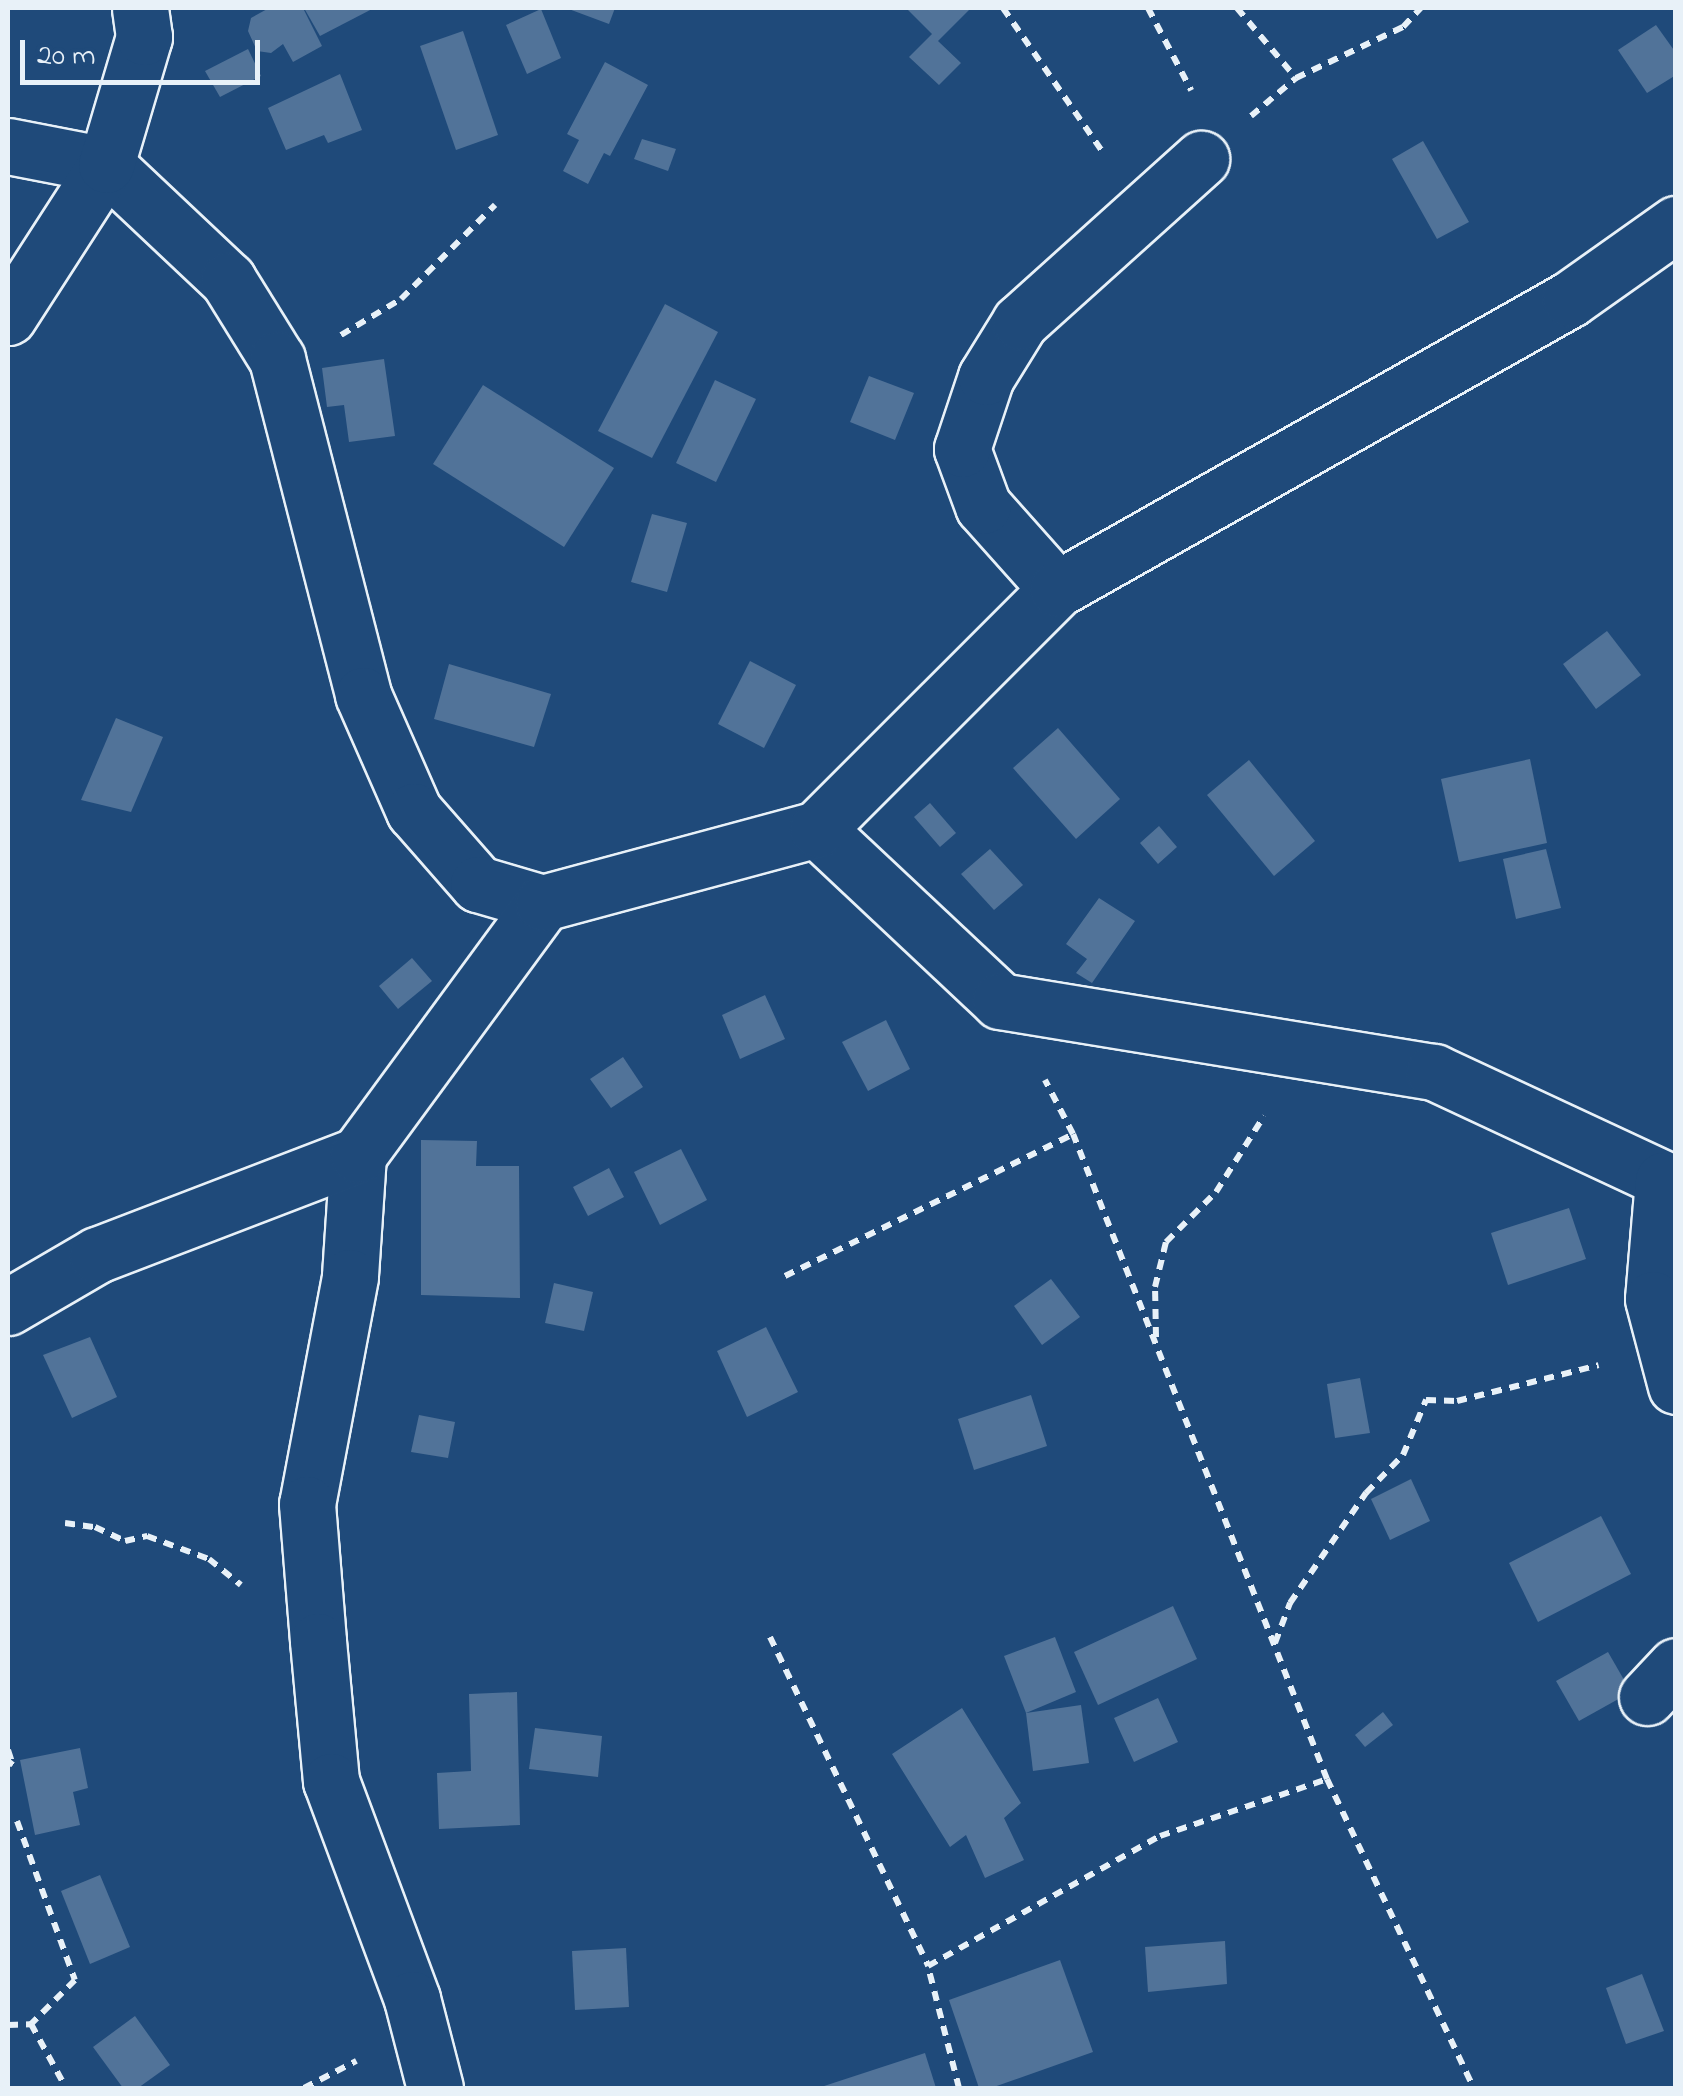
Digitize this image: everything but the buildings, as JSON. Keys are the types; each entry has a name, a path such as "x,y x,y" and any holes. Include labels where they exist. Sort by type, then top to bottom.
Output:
{"street":[{"path":"8,317 106,164 144,37 140,8"},
{"path":"8,146 106,164 228,280 277,359 363,694 414,811 478,884 543,903 817,829 1056,589 1570,299 1676,224"},
{"path":"1056,589 983,506 962,450 986,378 1020,322 1209,152"},
{"path":"817,829 1000,1001 1434,1072 1669,1182 1653,1299 1672,1378"},
{"path":"435,2088 430,2054 412,2000 331,1781 307,1504 350,1277 358,1155 543,903"},
{"path":"8,1307 97,1255 358,1155"}],"path":[{"path":"1003,8 1092,138 1146,206"},
{"path":"1148,8 1209,152 1296,78 1403,27 1422,8"},
{"path":"1237,8 1296,78"},
{"path":"277,359 356,329 400,300 495,205"},
{"path":"1000,1001 1073,1134 1327,1778 1474,2088"},
{"path":"1156,1344 1155,1287 1166,1242 1216,1192 1260,1122 1313,1052"},
{"path":"785,1276 1073,1134"},
{"path":"1275,1644 1290,1603 1366,1492 1403,1455 1426,1400 1457,1401 1620,1360 1672,1378"},
{"path":"65,1523 95,1527 125,1541 148,1536 210,1559 260,1606 318,1642"},
{"path":"770,1637 928,1966 959,2088"},
{"path":"8,1750 13,1765 8,1761"},
{"path":"928,1966 1160,1836 1327,1778"},
{"path":"8,2026 31,2024 75,1980 16,1821"},
{"path":"31,2024 66,2088"}]}
